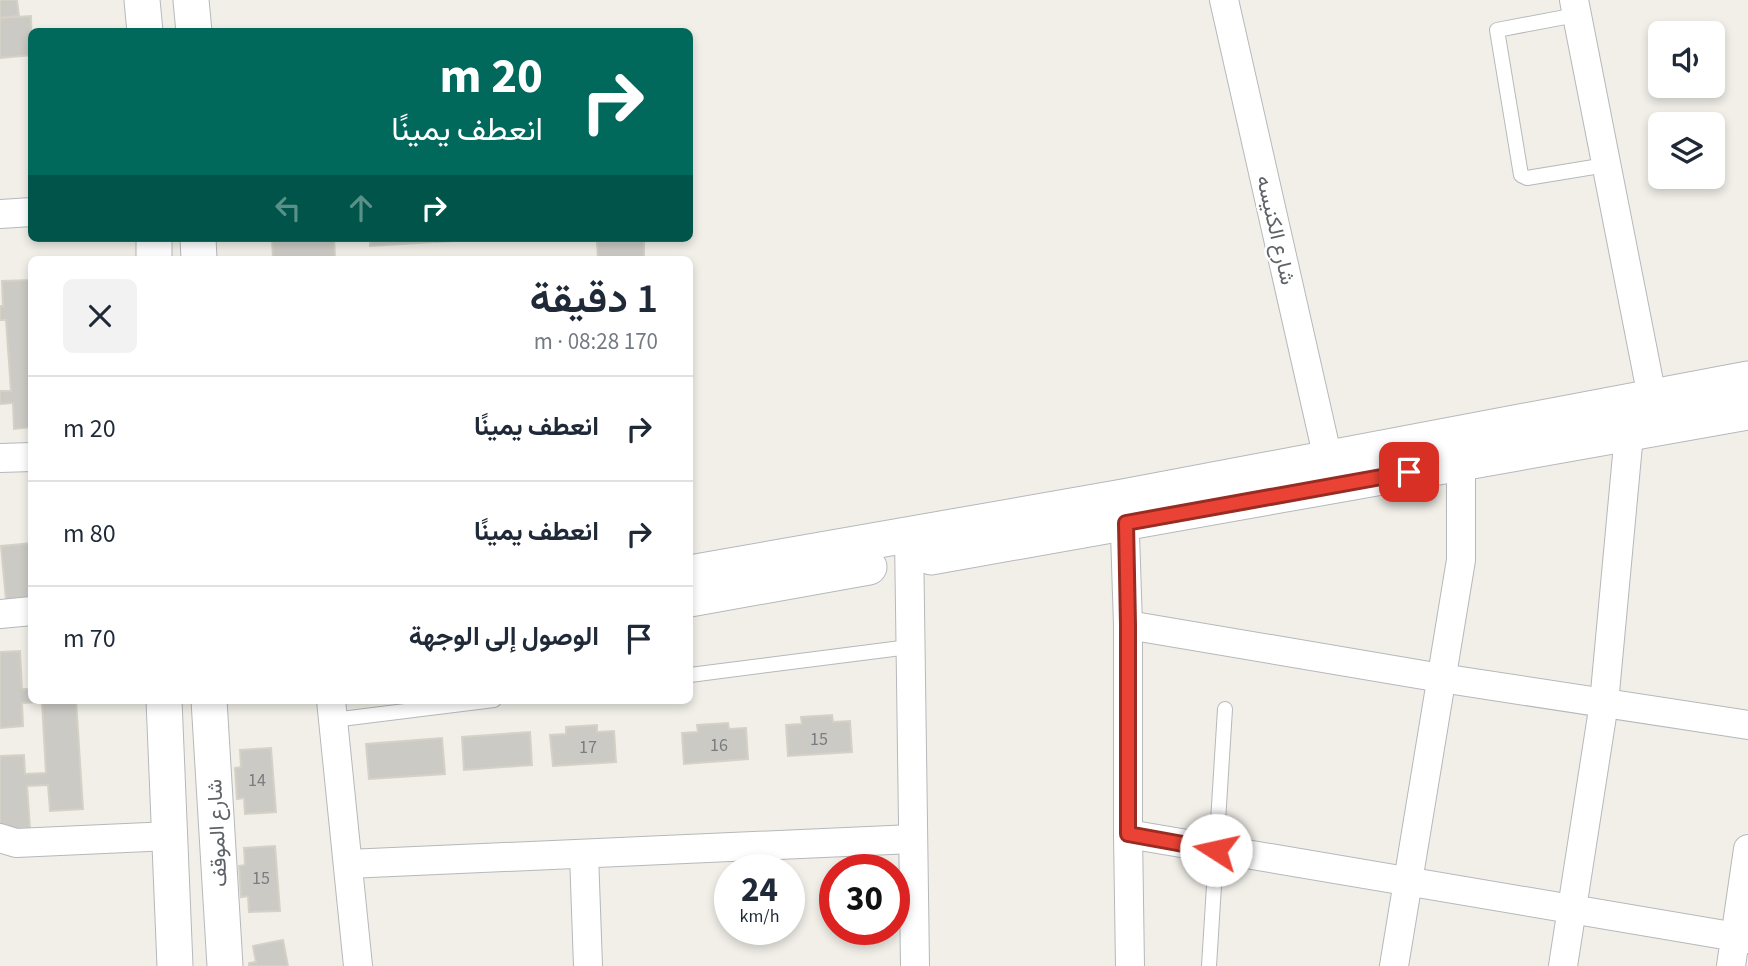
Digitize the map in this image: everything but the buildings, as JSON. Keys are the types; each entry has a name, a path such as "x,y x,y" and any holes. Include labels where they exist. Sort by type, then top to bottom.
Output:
{"street":[{"path":"142,0 145,28"},
{"path":"191,0 194,28"},
{"name":"شارع الكنيسه","path":"1224,0 1328,459"},
{"path":"1575,7 1652,397"},
{"path":"0,214 28,212"},
{"path":"1124,510 1328,459 1748,379"},
{"path":"693,598 909,548 1124,510 1461,463 1748,412"},
{"path":"1563,966 1604,703 1629,434"},
{"path":"0,458 28,457"},
{"path":"1394,966 1461,560 1461,463"},
{"path":"1124,510 1128,625 1130,966"},
{"path":"693,573 909,548"},
{"path":"909,548 915,966"},
{"path":"0,614 28,611"},
{"path":"1128,625 1748,726"},
{"path":"164,704 175,966"},
{"name":"شارع الموقف","path":"209,704 225,966"},
{"path":"332,710 358,966"},
{"path":"1128,834 1742,937"},
{"path":"0,838 16,843 170,835"},
{"path":"348,864 913,839"},
{"path":"1731,966 1742,937 1748,849"},
{"path":"584,854 588,966"}],"lane":[{"path":"1575,7 1497,30 1521,175 1527,178 1606,165"},
{"path":"693,675 909,647"},
{"path":"332,710 429,704"},
{"path":"1209,966 1225,709"}],"route":[{"path":"1216,850 1128,834 1126,523 1409,472"}]}
